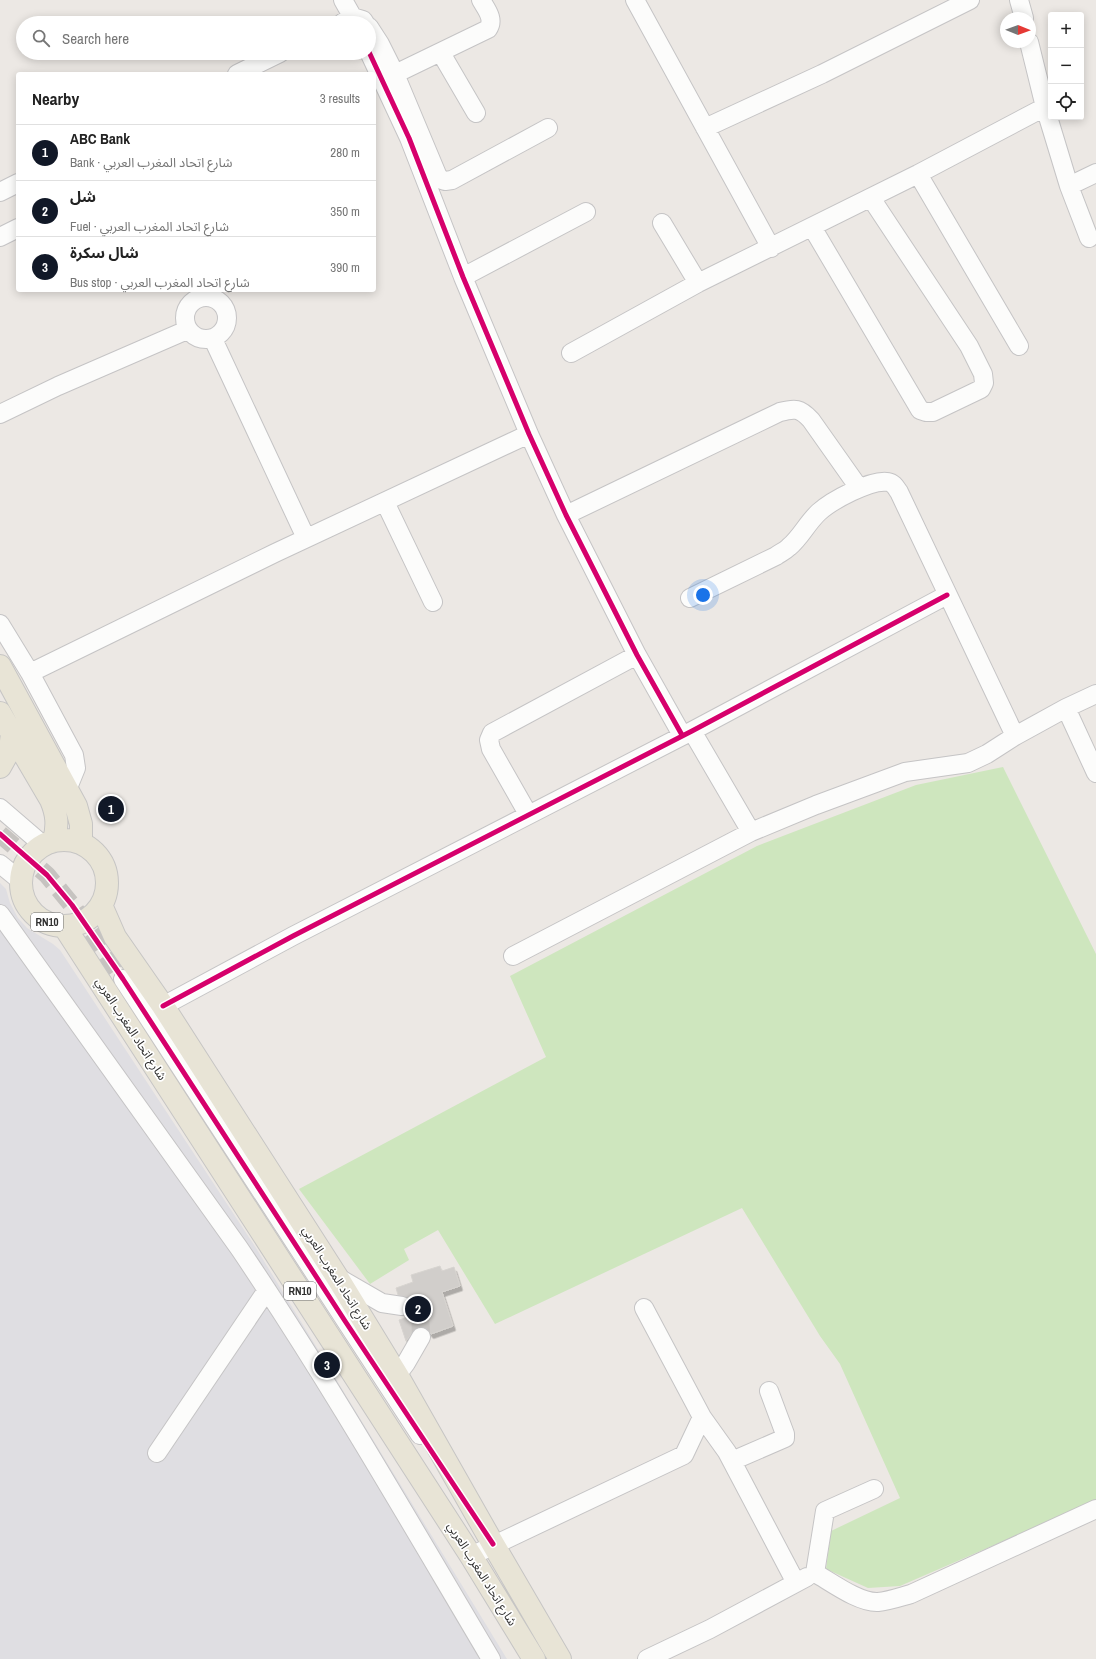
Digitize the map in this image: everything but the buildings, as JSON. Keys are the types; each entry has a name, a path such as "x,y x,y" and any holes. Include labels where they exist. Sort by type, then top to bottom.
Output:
{"main road":[{"path":"0,666 76,806 81,824 81,843"},
{"path":"0,713 51,800 56,813 58,827 49,843"},
{"path":"0,767 10,749 12,734"},
{"path":"49,843 68,840 81,843 100,859 105,870 107,882 101,905"},
{"name":"RN10","path":"49,843 35,852 28,860 23,870 22,892 26,903 33,912 52,924 64,926 81,922 95,912 101,905"},
{"name":"شارع اتحاد المغرب العربي","path":"101,905 115,937 163,1006 337,1277 397,1375 560,1659"},
{"name":"شارع اتحاد المغرب العربي","path":"64,926 471,1556 534,1659"}],"street":[{"path":"344,0 351,16"},
{"path":"395,74 488,29 491,24 491,20 481,0"},
{"path":"635,0 771,248"},
{"path":"705,128 822,74 970,0"},
{"path":"1019,0 1022,12"},
{"path":"376,38 395,74 439,179 445,181 452,180 548,128"},
{"path":"1030,48 1045,107 1069,186 1088,238"},
{"path":"441,53 476,113"},
{"path":"241,72 266,60"},
{"path":"373,60 409,138 463,277 529,434 566,515 637,654 751,832"},
{"path":"571,353 698,283 871,198 1045,107"},
{"path":"1069,186 1096,173"},
{"path":"918,174 1019,346"},
{"path":"0,192 16,184"},
{"path":"812,227 920,410 933,412 981,389 984,383 983,374 969,346 871,198"},
{"path":"463,277 586,212"},
{"path":"662,223 698,283"},
{"path":"0,237 16,229"},
{"path":"201,297 209,297 217,300 223,305 226,312 227,320 225,328 220,335 213,339 198,339 187,330 184,322 184,314 190,303 201,297"},
{"path":"0,414 58,386 187,330"},
{"path":"213,339 306,538"},
{"path":"566,515 780,412 793,409 803,412 811,420 859,488"},
{"path":"30,673 306,538 529,434"},
{"path":"690,598 789,548 819,512 859,488 888,482 894,485 899,492 947,595 1016,736"},
{"path":"385,502 433,602"},
{"path":"163,1006 293,936 687,733 947,595"},
{"path":"0,624 30,673 74,755 76,768 67,790"},
{"path":"528,814 491,749 489,740 492,733 637,654"},
{"path":"513,956 751,832 816,805 905,772 968,763 987,754 1066,708 1096,694"},
{"path":"1066,708 1096,773"},
{"path":"0,808 49,843"},
{"path":"0,864 22,881"},
{"path":"0,914 230,1235 267,1290 343,1411 491,1659"},
{"path":"123,979 345,1321 493,1544"},
{"path":"337,1277 382,1303 402,1306"},
{"path":"157,1453 267,1290"},
{"path":"644,1308 702,1417 732,1461 796,1583"},
{"path":"397,1375 406,1363 421,1337"},
{"path":"732,1461 785,1438 785,1434 768,1391"},
{"path":"471,1556 493,1544 684,1454 702,1417"},
{"path":"815,1573 825,1511 874,1488"},
{"path":"815,1573 859,1598 876,1602 894,1599 911,1594 1096,1509"},
{"path":"647,1659 710,1629 815,1573"}],"shaded area":[{"path":"0,883 6,889 10,903 18,918 27,928 60,950 256,1248 507,1659 0,1659"}],"green space":[{"path":"1003,767 1096,954 1096,1501 900,1586 868,1588 826,1569 831,1531 900,1498 840,1364 820,1336 742,1208 495,1324 438,1230 404,1249 409,1260 370,1284 299,1189 546,1057 510,976 757,846 916,785"}],"tunnel":[{"path":"0,834 47,875 72,905 123,979"},
{"path":"402,1306 420,1308 421,1337"}],"cycle path":[{"path":"373,60 409,138 463,277 529,434 566,515 637,655 682,735"},
{"path":"163,1006 293,936 692,731 947,595"},
{"path":"0,834 47,875 72,905 123,979 345,1321 493,1544"}],"place":[{"name":"ABC Bank","path":"111,809"},
{"name":"شل","path":"418,1309"},
{"name":"شال سكرة","path":"327,1365"}]}
